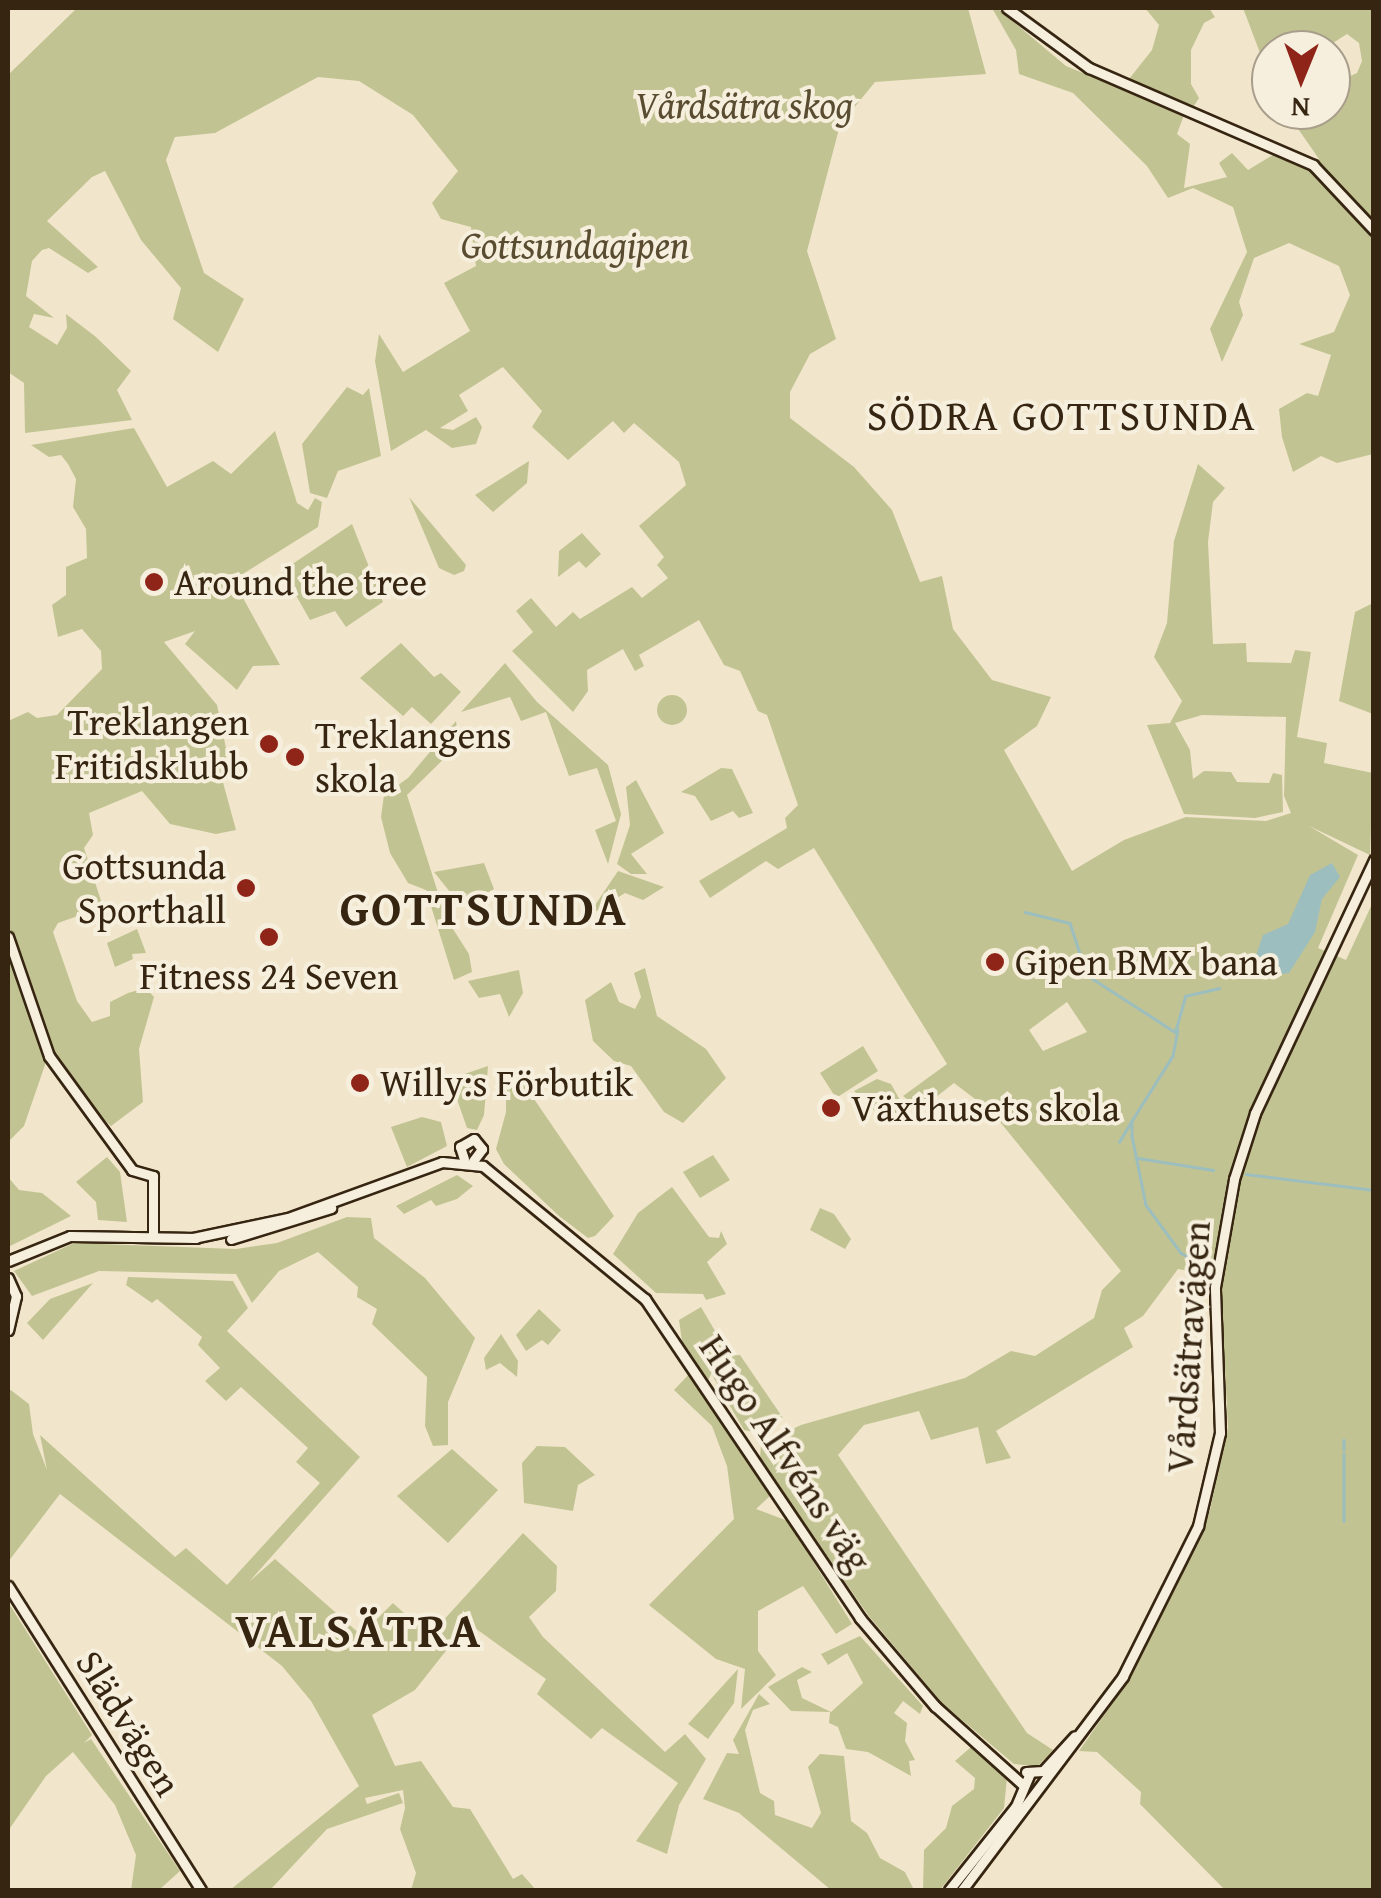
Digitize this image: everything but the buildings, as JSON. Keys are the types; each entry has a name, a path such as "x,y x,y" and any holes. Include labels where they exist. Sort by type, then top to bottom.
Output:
{"street":[{"path":"1008,8 1089,68 1313,165 1374,230"},
{"name":"Vårdsätravägen","path":"1038,1795 1123,1676 1210,1490 1220,1433 1218,1256 1234,1180 1255,1113 1374,860"},
{"path":"8,937 27,1008 50,1056 132,1170 153,1176 153,1236 70,1236 8,1260"},
{"name":"Hugo Alfvéns väg","path":"153,1236 193,1238 248,1230 469,1156 505,1180 645,1299 860,1618 935,1706 1009,1766 1022,1786"},
{"path":"8,1278 16,1296 8,1330"},
{"name":"Slädvägen","path":"8,1586 201,1890"},
{"name":"Vårdsätravägen","path":"1022,1786 1092,1719"},
{"name":"Hugo Alfvéns väg","path":"1009,1766 1033,1773"},
{"path":"1033,1773 1046,1784"},
{"path":"949,1890 1016,1806 1022,1786 1038,1795 962,1890"}],"green space":[{"path":"77,8 968,8 986,74 875,82 840,125 807,251 836,339 810,354 790,392 790,418 854,467 892,510 920,582 942,576 953,629 992,680 1051,697 1037,726 1004,750 1072,871 1124,840 1186,817 1266,821 1291,813 1284,796 1286,717 1202,715 1175,723 1190,750 1193,779 1204,771 1231,772 1237,782 1269,783 1273,773 1282,775 1283,812 1255,818 1184,814 1147,725 1170,723 1182,701 1154,657 1167,623 1174,541 1198,464 1225,488 1213,502 1208,542 1213,644 1246,643 1247,662 1291,663 1295,650 1311,652 1297,737 1327,743 1324,763 1373,773 1370,855 1309,826 1358,855 1318,948 1346,960 1373,902 1373,1890 1225,1890 1140,1804 1141,1792 1097,1752 1079,1751 1123,1688 1210,1510 1228,1427 1220,1277 1178,1269 1143,1316 1124,1328 1133,1347 996,1431 1011,1458 986,1464 978,1427 931,1440 919,1411 864,1425 838,1455 1027,1733 1053,1750 1038,1766 1014,1764 942,1703 868,1615 760,1459 761,1444 801,1425 965,1378 1011,1351 1035,1356 1094,1318 1102,1290 1121,1271 992,1112 954,1083 931,1101 912,1103 903,1096 947,1064 814,848 778,869 766,861 710,898 699,881 787,828 785,818 798,805 767,715 758,711 740,671 724,665 699,620 639,655 644,666 635,671 623,649 587,670 588,691 573,712 512,651 533,632 516,611 531,598 556,627 573,612 580,619 632,587 642,598 668,578 657,565 664,557 639,526 686,485 679,462 634,423 624,433 613,421 568,460 532,427 542,411 503,367 459,395 468,411 440,428 453,430 476,417 482,427 476,444 452,448 426,430 391,451 375,361 379,334 403,372 470,331 444,283 476,266 471,227 441,219 432,203 458,171 413,115 359,81 318,77 215,133 175,137 166,160 204,273 244,299 218,352 173,319 181,288 141,240 105,171 92,177 47,221 98,267 88,273 49,248 42,250 32,261 26,296 54,318 34,314 29,327 57,345 67,328 66,314 96,337 131,371 117,390 132,420 25,433 24,383 8,372 8,75","holes":["1067,1002 1087,1032 1043,1051 1029,1030"]},
{"path":"992,8 997,8 1066,66 1184,115 1177,134 1190,144 1184,188 1227,177 1219,163 1232,153 1248,170 1278,152 1309,171 1319,159 1299,130 1351,130 1351,76 1357,73 1362,61 1359,43 1351,37 1351,30 1251,30 1243,8 1373,8 1373,454 1337,463 1321,456 1293,472 1282,437 1279,409 1307,393 1318,396 1331,355 1299,344 1334,332 1350,295 1339,266 1289,243 1254,258 1239,302 1243,315 1222,362 1210,329 1247,252 1233,207 1193,188 1168,198 1147,166 1073,93 1019,74 1016,50"},
{"path":"1145,8 1209,8 1215,17 1204,23 1191,50 1191,84 1199,98 1194,106 1129,79 1152,50 1159,25"},
{"path":"347,387 363,395 369,388 381,456 338,471 327,498 310,493 302,444"},
{"path":"134,428 167,487 213,461 231,474 275,431 297,503 308,510 315,498 322,502 318,527 233,580 280,665 253,666 237,690 185,644 195,631 164,642 217,705 227,753 221,775 236,830 216,834 170,824 142,791 89,813 93,835 84,848 103,907 58,923 53,932 77,1001 92,1022 110,1016 110,1002 128,993 146,988 154,997 139,1049 143,1102 111,1126 84,1101 53,1055 20,975 8,920 8,721 28,712 37,718 57,715 102,669 101,651 82,629 58,637 52,605 66,595 66,567 87,558 86,529 73,507 76,479 61,455 49,457 31,445"},
{"path":"529,461 527,483 493,512 475,495"},
{"path":"409,497 466,565 464,571 454,575 439,568"},
{"path":"352,524 383,602 346,627 335,611 310,620 282,571"},
{"path":"582,533 601,554 586,568 579,561 558,577 559,551"},
{"path":"1373,603 1373,714 1339,701 1355,612"},
{"path":"401,643 434,677 441,673 461,692 431,724 412,707 403,716 360,678"},
{"path":"505,663 537,702 608,765 621,814 608,864 595,830 616,821 597,768 569,776 546,712 521,721 510,697 461,712"},
{"path":"672,695 682,700 687,710 682,720 672,725 662,720 657,710 662,700"},
{"path":"456,721 459,744 407,795 446,918 469,954 472,972 454,980 426,890 408,883 390,853 381,817 384,795 408,778"},
{"path":"721,768 732,769 753,813 739,818 733,811 711,821 695,796 681,792"},
{"path":"636,780 664,833 631,854 647,874 631,874 617,864 630,825 626,787"},
{"path":"484,863 494,889 462,907 434,872"},
{"path":"618,871 664,887 643,900 625,893 587,917"},
{"path":"137,929 146,953 132,954 133,959 115,967 107,943"},
{"path":"8,953 47,1059 24,1126 8,1142"},
{"path":"645,968 657,1016 706,1049 726,1078 683,1123 664,1112 631,1066 614,1061 593,1041 585,1000 611,982 619,1002 635,1009 641,997 634,973"},
{"path":"519,970 523,993 509,1017 500,994 479,998 468,981"},
{"path":"863,1046 878,1071 836,1098 820,1073"},
{"path":"488,1066 484,1115 477,1130 467,1128 450,1079"},
{"path":"506,1072 519,1077 614,1216 595,1236 588,1238 559,1216 504,1164 496,1149 506,1112"},
{"path":"877,1079 891,1084 905,1109 887,1123 854,1091"},
{"path":"422,1117 441,1122 447,1146 407,1167 391,1127"},
{"path":"713,1155 730,1180 700,1198 683,1172"},
{"path":"107,1157 120,1172 127,1222 98,1220 96,1202 76,1182"},
{"path":"457,1175 473,1186 457,1199 436,1206 431,1200 404,1214 396,1206"},
{"path":"8,1177 19,1190 42,1193 71,1216 8,1247"},
{"path":"672,1187 709,1237 719,1238 721,1231 727,1244 707,1262 726,1294 706,1300 703,1294 656,1293 613,1254 638,1213"},
{"path":"820,1208 834,1214 851,1239 845,1249 810,1230"},
{"path":"347,1217 371,1218 374,1238 425,1278 475,1338 448,1402 448,1445 433,1446 425,1426 427,1377 372,1324 377,1309 357,1297 358,1287 318,1252 279,1271 252,1303 236,1274 99,1271 32,1296 14,1271 74,1243 236,1249 277,1243"},
{"path":"128,1277 233,1281 248,1308 227,1331 360,1457 249,1582 275,1559 361,1635 393,1603 429,1636 523,1533 557,1566 556,1591 529,1617 543,1637 665,1752 685,1734 706,1759 679,1805 667,1854 636,1841 678,1783 602,1728 591,1739 537,1694 546,1679 468,1623 415,1690 372,1715 395,1766 421,1761 453,1807 470,1809 513,1879 522,1874 536,1890 411,1890 416,1873 400,1829 405,1808 403,1790 365,1798 367,1804 399,1793 403,1803 327,1829 270,1890 230,1890 359,1786 311,1701 282,1666 60,1494 8,1562 8,1388 29,1404 33,1434 47,1470 40,1435 175,1557 186,1548 227,1585 320,1483 296,1462 308,1448 241,1387 226,1401 205,1381 220,1368 198,1345 202,1337 157,1299 152,1303 126,1285"},
{"path":"93,1283 43,1340 27,1323 50,1299"},
{"path":"701,1307 725,1348 708,1380 682,1341 679,1320"},
{"path":"539,1309 561,1330 548,1345 542,1340 526,1351 516,1335"},
{"path":"501,1334 518,1361 517,1377 500,1363 486,1370 484,1358"},
{"path":"740,1355 783,1418 754,1432 744,1430 712,1375 725,1356"},
{"path":"691,1372 772,1494 756,1509 788,1521 852,1624 836,1634 803,1586 758,1611 758,1651 776,1675 741,1709 745,1669 716,1659 649,1605 734,1519 727,1466 712,1426 674,1390"},
{"path":"537,1446 565,1447 595,1475 578,1485 573,1511 524,1503 522,1463"},
{"path":"452,1449 498,1490 448,1543 397,1496"},
{"path":"8,1602 92,1735 84,1743 91,1739 180,1871 159,1890 131,1890 136,1855 115,1805 73,1752 46,1776 8,1831"},
{"path":"860,1636 923,1706 920,1714 903,1701 894,1713 907,1723 905,1741 915,1760 909,1761 911,1776 868,1752 846,1749 838,1727 829,1723 830,1712 791,1711 768,1687 802,1667 812,1672 797,1680 802,1698 831,1712 863,1683 847,1653 828,1665 821,1654"},
{"path":"738,1669 734,1703 708,1739 688,1724"},
{"path":"759,1694 770,1704 753,1710 745,1730 760,1793 774,1801 775,1815 812,1828 821,1813 808,1767 820,1754 844,1756 851,1821 867,1833 880,1858 905,1872 914,1890 831,1890 739,1813 703,1799 727,1753 739,1754 733,1740"},
{"path":"971,1747 1007,1778 1004,1808 940,1890 923,1890 924,1850 946,1828 952,1806 974,1789 975,1778 955,1761"}],"water":[{"path":"1332,863 1340,877 1322,899 1315,932 1289,973 1263,977 1253,964 1263,935 1288,924 1310,875"}],"waterway":[{"path":"1025,912 1070,923 1087,975 1175,1032 1185,996 1219,988"},
{"path":"1249,974 1258,970"},
{"path":"1178,1030 1173,1056 1132,1121 1132,1136 1146,1205 1181,1253 1193,1259"},
{"path":"1119,1142 1131,1122"},
{"path":"1138,1158 1213,1170"},
{"path":"1246,1174 1374,1190"},
{"path":"1344,1440 1344,1449"},
{"path":"1344,1453 1344,1521"}],"place":[{"name":"Around the tree","path":"154,582"},
{"name":"Treklangen Fritidsklubb","path":"269,744"},
{"name":"Treklangens skola","path":"295,757"},
{"name":"Gottsunda Sporthall","path":"246,888"},
{"name":"Fitness 24 Seven","path":"269,937"},
{"name":"Gipen BMX bana","path":"995,962"},
{"name":"Willy:s Förbutik","path":"360,1083"},
{"name":"Växthusets skola","path":"831,1108"}],"district":[{"name":"SÖDRA GOTTSUNDA","path":"1062,415"},
{"name":"GOTTSUNDA","path":"484,908"},
{"name":"VALSÄTRA","path":"359,1630"}],"park label":[{"name":"Vårdsätra skog","path":"744,105"},
{"name":"Gottsundagipen","path":"575,245"}]}
